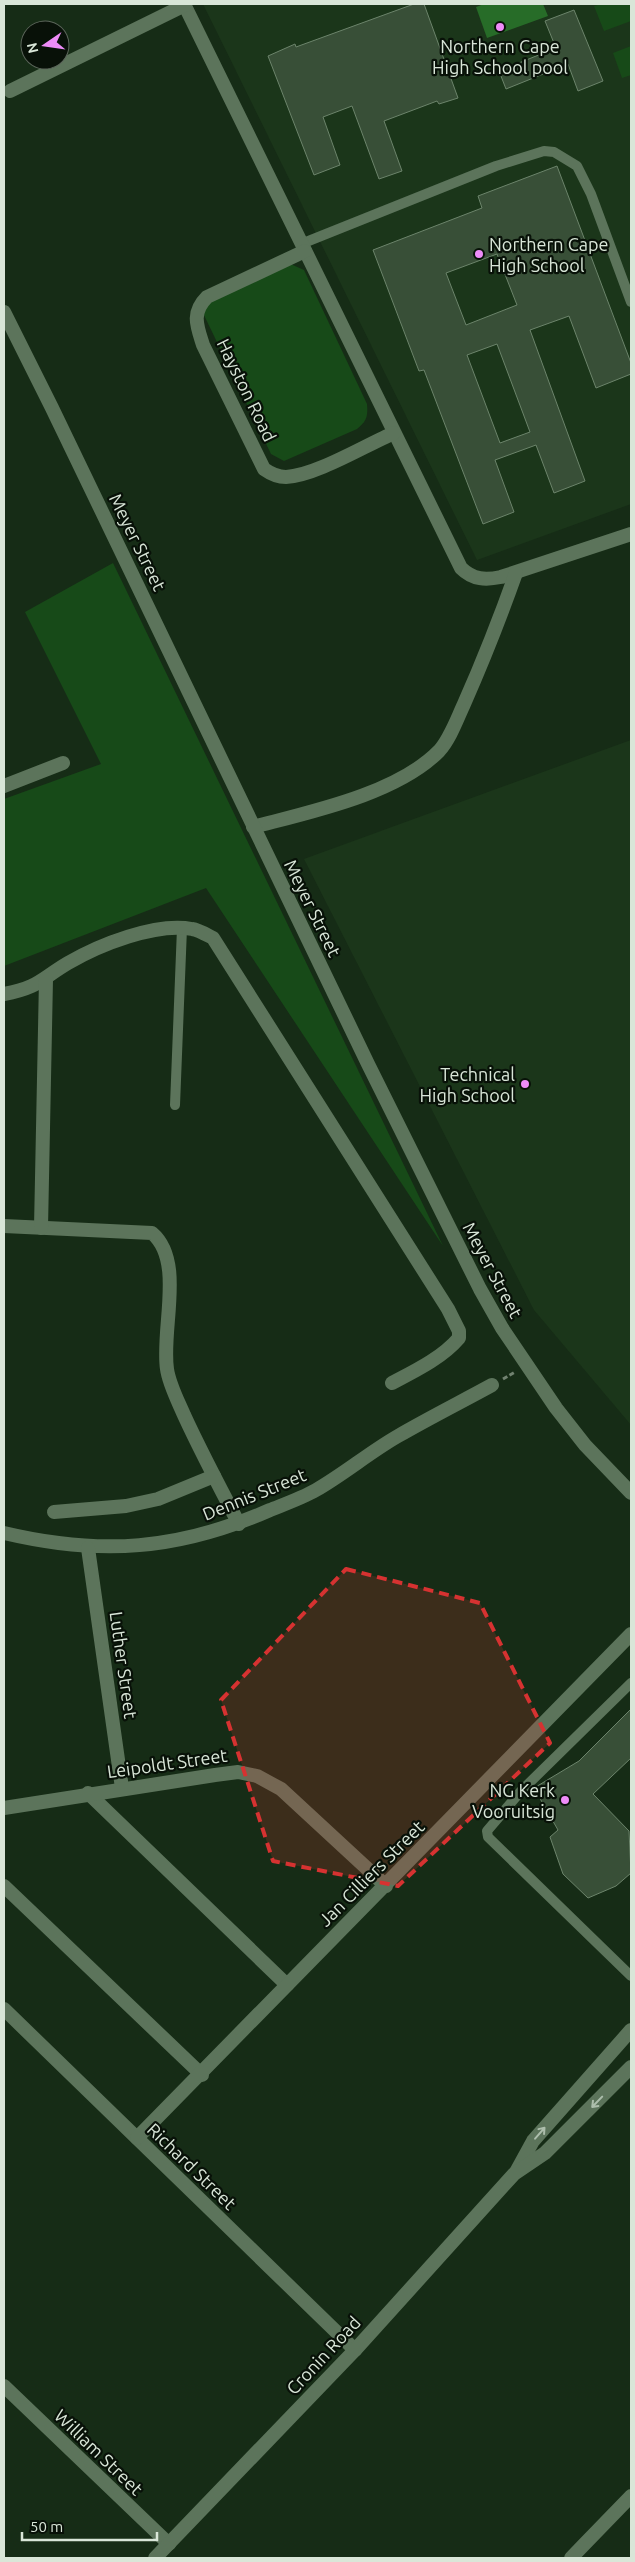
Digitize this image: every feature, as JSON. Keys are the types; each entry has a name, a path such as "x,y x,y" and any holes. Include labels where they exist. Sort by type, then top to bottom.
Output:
{"street":[{"path":"10,91 185,4 461,568 467,574 484,580 516,573 631,534"},
{"name":"Hayston Road","path":"303,248 207,297 199,305 197,327 264,469 273,475 284,477 307,472 394,433"},
{"name":"Meyer Street","path":"4,312 253,827 480,1289 527,1366 556,1408 585,1445 631,1493"},
{"path":"253,827 329,807 373,791 409,774 440,750 454,726 490,648 516,573"},
{"path":"4,786 63,763"},
{"path":"4,994 24,990 46,979 83,955 135,935 157,930 182,928 194,929 213,938 230,961 448,1309 458,1331 459,1338 452,1346 417,1370 392,1383"},
{"path":"41,1228 46,979"},
{"path":"4,1226 152,1233 161,1240 169,1271 167,1369 181,1408 239,1524"},
{"name":"Dennis Street","path":"4,1533 41,1542 88,1548 132,1547 197,1537 239,1524 315,1491 398,1436 492,1385"},
{"path":"54,1512 94,1510 158,1499 214,1476"},
{"name":"Luther Street","path":"88,1548 122,1788"},
{"name":"Jan Cilliers Street","path":"137,2138 202,2075 287,1985 631,1634"},
{"name":"Leipoldt Street","path":"4,1808 88,1793 238,1772 257,1776 281,1789 386,1886"},
{"path":"88,1793 287,1985"},
{"path":"4,1886 202,2075"},
{"name":"Richard Street","path":"4,2009 355,2350"},
{"name":"Cronin Road","path":"155,2558 355,2350 514,2174 533,2141 630,2035"},
{"name":"Cronin Road","path":"514,2174 545,2153 631,2067"},
{"name":"William Street","path":"4,2386 169,2544"},
{"path":"571,2558 631,2496"}],"lane":[{"path":"303,248 496,166 544,151 554,152 577,166 591,194 631,302"},
{"path":"175,1105 182,928"},
{"path":"631,1683 521,1791 487,1831 488,1837 631,1976"}],"path":[{"path":"492,1385 527,1366"}],"highlighted area":[{"path":"346,1569 480,1603 550,1743 398,1886 273,1861 221,1700"}],"shaded area":[{"name":"Northern Cape High School","path":"203,4 631,4 631,504 477,560"},
{"name":"Northern Cape High School pool","path":"484,4 543,4 548,16 487,38 476,7"},
{"path":"601,4 631,4 631,21 604,31 594,6"},
{"path":"631,46 631,75 622,78 613,53"},
{"path":"286,262 304,270 367,404 367,412 365,421 357,429 284,461 271,454 202,311 204,301"},
{"path":"113,563 443,1246 206,888 4,966 4,799 101,764 25,612"},
{"name":"Technical High School","path":"631,740 631,1425 534,1310 304,859"}],"building":[{"path":"414,4 424,4 458,98 439,104 437,101 384,121 402,171 379,179 352,106 323,117 340,165 314,175 268,56 295,44 296,47"},
{"path":"574,10 603,81 578,91 568,64 506,89 499,71 556,48 545,21"},
{"path":"557,166 631,363 631,374 596,388 569,316 530,330 585,481 554,493 536,445 495,460 514,512 483,524 424,370 419,371 373,250 482,208 478,196","holes":["497,254 517,305 466,325 446,273","497,344 530,432 500,443 467,355"]},
{"name":"NG Kerk Vooruitsig","path":"631,1709 631,1758 593,1794 629,1831 631,1873 616,1886 588,1898 563,1874 550,1837 558,1830 534,1788 579,1761"}],"place":[{"name":"Northern Cape High School pool","path":"500,27"},
{"name":"Northern Cape High School","path":"479,254"},
{"name":"Technical High School","path":"525,1084"},
{"name":"NG Kerk Vooruitsig","path":"565,1800"}]}
